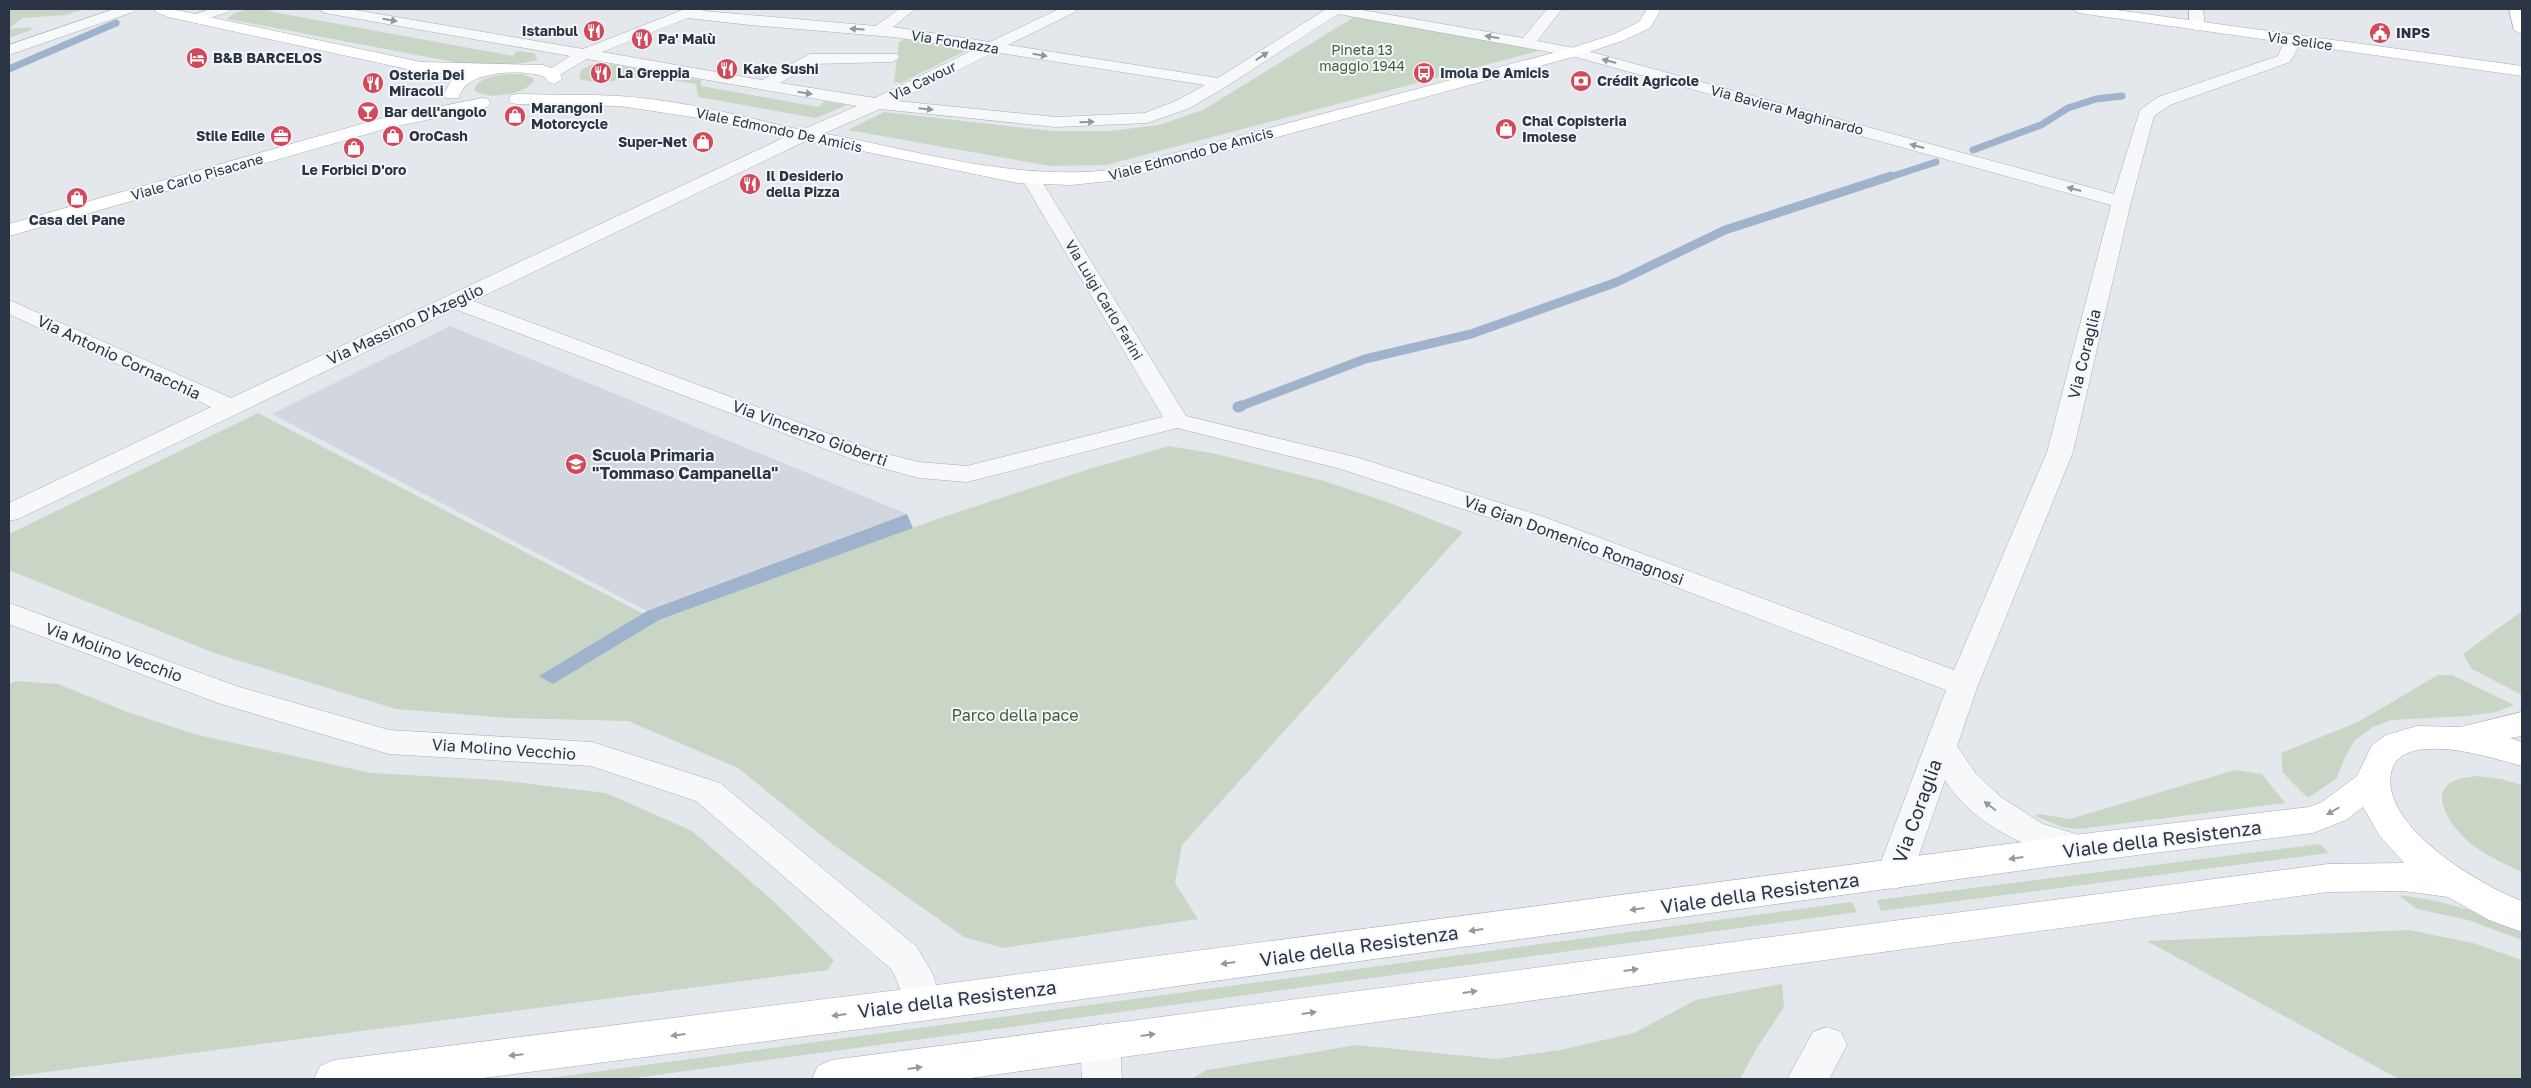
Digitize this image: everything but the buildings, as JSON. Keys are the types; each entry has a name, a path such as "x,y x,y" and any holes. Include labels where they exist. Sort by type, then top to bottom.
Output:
{"street":[{"path":"9,50 128,9"},
{"path":"161,9 168,13 421,67 496,70"},
{"path":"195,19 223,9"},
{"path":"325,9 764,86 881,102 1056,122 1104,122 1147,118 1184,104 1221,83 1335,9"},
{"path":"881,102 892,57 886,32 908,9"},
{"name":"Via Cavour","path":"802,136 881,102 1070,9"},
{"name":"Via Baviera Maghinardo","path":"1335,9 1574,52 2121,202"},
{"path":"1527,43 1554,9"},
{"name":"Viale Edmondo De Amicis","path":"496,70 526,68 547,71 565,86 620,101 710,115 774,128 802,136 1031,179 1076,180 1112,176 1574,52 1617,38 1646,25 1654,9"},
{"name":"Via Selice","path":"2079,9 2522,71"},
{"path":"2196,9 2197,26"},
{"path":"2516,9 2522,13"},
{"path":"2516,9 2522,30"},
{"path":"517,99 545,89 554,77 584,54 692,11"},
{"name":"Via Fondazza","path":"692,11 750,21 886,32 1221,83"},
{"path":"416,25 438,13"},
{"name":"Via Coraglia","path":"1894,875 1963,685 2060,452 2121,202 2146,114 2164,100 2284,59 2292,40"},
{"path":"526,68 566,51"},
{"path":"764,86 810,60 892,57"},
{"path":"421,67 468,102 482,103"},
{"name":"Viale Carlo Pisacane","path":"385,123 453,91 469,78 496,70"},
{"name":"Viale Edmondo De Amicis","path":"517,99 620,101"},
{"name":"Viale Carlo Pisacane","path":"9,230 385,123 482,103 517,99"},
{"name":"Via Massimo D'Azeglio","path":"9,512 802,136"},
{"name":"Via Luigi Carlo Farini","path":"1031,179 1177,421"},
{"name":"Via Vincenzo Gioberti","path":"454,301 869,457 919,470 967,474 1177,421"},
{"name":"Via Antonio Cornacchia","path":"9,306 230,408"},
{"name":"Via Gian Domenico Romagnosi","path":"1177,421 1350,463 1534,523 1963,685"},
{"name":"Via Molino Vecchio","path":"9,613 229,695 389,742 592,754 708,792 904,958 913,968 922,1004"},
{"path":"2522,724 2503,730 2456,738 2421,738 2394,746 2377,761 2372,782 2379,806 2395,832 2422,859 2456,884 2522,917"},
{"path":"2456,738 2499,746 2522,754"},
{"name":"Via Coraglia","path":"1941,747 1964,783 1989,806 2032,834 2081,849"},
{"name":"Viale della Resistenza","path":"334,1079 922,1004 2081,849 2313,820 2334,811 2372,782"},
{"path":"832,1079 1101,1060 2328,878 2404,877 2456,884"},
{"path":"1807,1079 1827,1045"}],"shaded area":[{"name":"Scuola Primaria \"Tommaso Campanella\"","path":"450,326 907,514 647,611 272,414"}],"green space":[{"path":"9,9 84,9 66,15 22,18 9,29"},
{"path":"250,9 266,9 273,12 513,56 517,51 534,53 538,60 523,63 475,66 227,19 234,13"},
{"name":"Pineta 13 maggio 1944","path":"1354,17 1542,50 1106,165 1050,166 848,130 884,112 1052,131 1110,131 1159,125 1203,110"},
{"path":"32,27 31,30 9,38 9,29"},
{"path":"905,39 966,48 967,50 901,83 894,82 899,42"},
{"path":"597,62 701,80 701,86 819,107 824,101 847,105 816,118 698,97 696,84 648,76 598,83 579,79 581,70"},
{"path":"522,74 533,78 534,81 529,86 514,93 496,96 474,90 477,85 488,78"},
{"name":"Parco della pace","path":"258,413 657,621 937,519 1086,470 1169,446 1212,453 1324,481 1390,503 1463,532 1182,845 1175,883 1198,919 1003,948 964,937 832,844 738,768 628,721 508,718 396,709 214,653 9,570 9,534"},
{"path":"2522,611 2522,695 2472,669 2463,654"},
{"path":"2438,675 2452,675 2514,705 2496,712 2466,716 2392,720 2373,727 2355,740 2344,759 2337,778 2308,798 2283,773 2281,753 2358,722"},
{"path":"16,681 58,684 130,713 198,735 371,773 497,780 606,793 692,831 771,899 834,960 828,970 9,1077 9,684"},
{"path":"2235,770 2262,774 2285,803 2079,829 2062,827 2035,816 2040,814 2070,819"},
{"path":"2478,776 2501,779 2522,785 2522,872 2498,861 2467,841 2446,812 2442,802 2443,793 2448,785 2459,779"},
{"path":"2320,844 2329,853 1881,911 1877,900"},
{"path":"2398,895 2446,903 2506,922 2522,928 2522,940 2468,920 2417,909"},
{"path":"1852,902 1857,912 627,1079 542,1079"},
{"path":"2409,930 2473,943 2522,960 2522,1079 2399,1079 2147,941"},
{"path":"1782,984 1784,1007 1757,1048 1740,1079 1191,1079 1207,1070 1356,1045 1496,1059 1560,1050 1634,1033 1696,1000"}],"water":[{"path":"907,514 913,528 659,620 553,684 539,676 647,611"}],"waterway":[{"path":"9,69 116,23"},
{"path":"1973,150 2041,125 2068,108 2096,99 2122,96"},
{"path":"1887,178 1936,162"},
{"path":"1241,406 1238,407 1365,359 1471,334 1617,282 1725,230 1891,176"}],"place":[{"name":"Istanbul","path":"594,31"},
{"name":"INPS","path":"2380,33"},
{"name":"Pa' Malù","path":"642,39"},
{"name":"B&B BARCELOS","path":"197,58"},
{"name":"Kake Sushi","path":"727,69"},
{"name":"La Greppia","path":"601,73"},
{"name":"Imola De Amicis","path":"1424,73"},
{"name":"Crédit Agricole","path":"1581,81"},
{"name":"Osteria Dei Miracoli","path":"373,83"},
{"name":"Bar dell'angolo","path":"368,112"},
{"name":"Marangoni Motorcycle","path":"515,116"},
{"name":"Chal Copisteria Imolese","path":"1506,129"},
{"name":"Stile Edile","path":"281,136"},
{"name":"OroCash","path":"393,136"},
{"name":"Super-Net","path":"703,142"},
{"name":"Le Forbici D'oro","path":"354,148"},
{"name":"Il Desiderio della Pizza","path":"750,184"},
{"name":"Casa del Pane","path":"77,198"},
{"name":"Scuola Primaria \"Tommaso Campanella\"","path":"576,464"}]}
